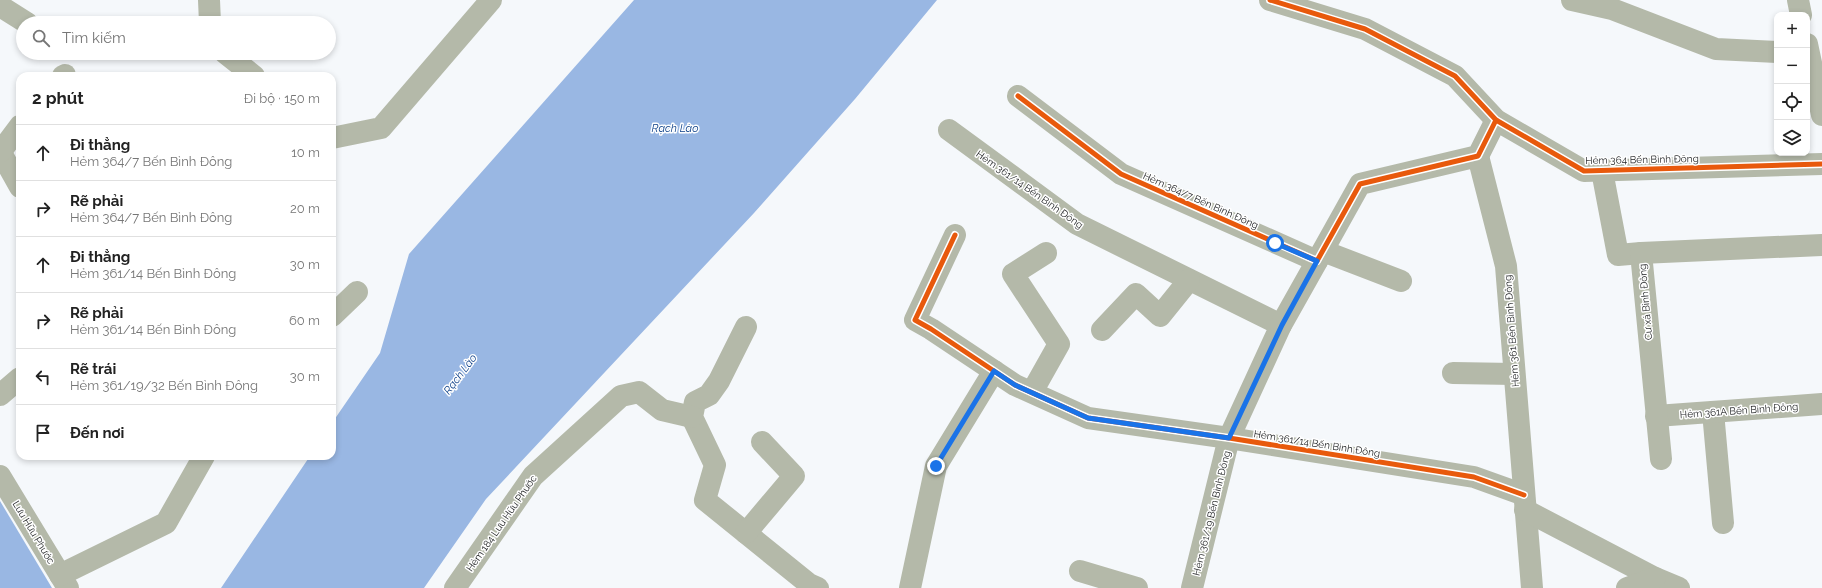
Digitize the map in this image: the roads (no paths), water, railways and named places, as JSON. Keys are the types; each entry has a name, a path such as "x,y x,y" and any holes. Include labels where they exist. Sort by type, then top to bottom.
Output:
{"street":[{"path":"208,0 209,16"},
{"path":"336,137 381,128 491,0"},
{"name":"Hẻm 364 Bến Bình Đông","path":"1270,0 1365,29 1455,76 1496,120 1584,171 1822,164"},
{"path":"1572,0 1612,9 1716,49 1774,52"},
{"path":"1798,0 1800,12"},
{"path":"0,6 16,16"},
{"path":"1810,59 1822,115"},
{"path":"234,60 249,72"},
{"name":"Hẻm 364/7 Bến Bình Đông","path":"1018,96 1121,174 1320,256 1401,281"},
{"path":"1229,438 1282,325 1360,184 1478,156 1496,120"},
{"name":"Hẻm 361/14 Bến Bình Đông","path":"949,130 1077,224 1282,325"},
{"path":"16,131 0,151 16,180"},
{"name":"Hẻm 361 Bến Bình Đông","path":"1478,156 1506,266 1532,588"},
{"path":"1602,171 1618,254 1640,253"},
{"name":"Hẻm 361/14 Bến Bình Đông","path":"955,235 915,320 932,329 1015,385 1088,418 1229,438 1474,477 1524,503"},
{"name":"Cư xá Bình Đông","path":"1661,459 1640,253 1822,245"},
{"path":"1032,392 1059,344 1013,274 1046,253"},
{"path":"1102,330 1136,294 1160,316 1189,280"},
{"path":"336,312 357,292"},
{"path":"746,327 719,381 709,395 695,402 692,417 715,465 706,500 809,584 818,588"},
{"path":"910,588 936,466 994,371"},
{"path":"1453,373 1514,374"},
{"path":"0,395 16,381"},
{"name":"Hẻm 184 Lưu Hữu Phước","path":"455,588 533,476 621,396 639,392 662,410 692,417"},
{"name":"Hẻm 361A Bến Bình Đông","path":"1656,416 1822,404"},
{"path":"1712,412 1723,523"},
{"name":"Hẻm 361/19 Bến Bình Đông","path":"1192,588 1229,438"},
{"path":"746,533 794,476 762,442"},
{"path":"64,581 166,523 201,460"},
{"name":"Lưu Hữu Phước","path":"0,476 64,581"},
{"path":"1524,503 1655,578 1679,588"},
{"path":"1080,571 1137,588"},
{"path":"1627,588 1655,578"}],"water":[{"name":"Rạch Lào","path":"634,0 937,0 855,99 754,213 486,499 424,588 221,588 307,460 336,460 336,417 380,353 409,254"},
{"path":"0,501 52,588 0,588"}]}
